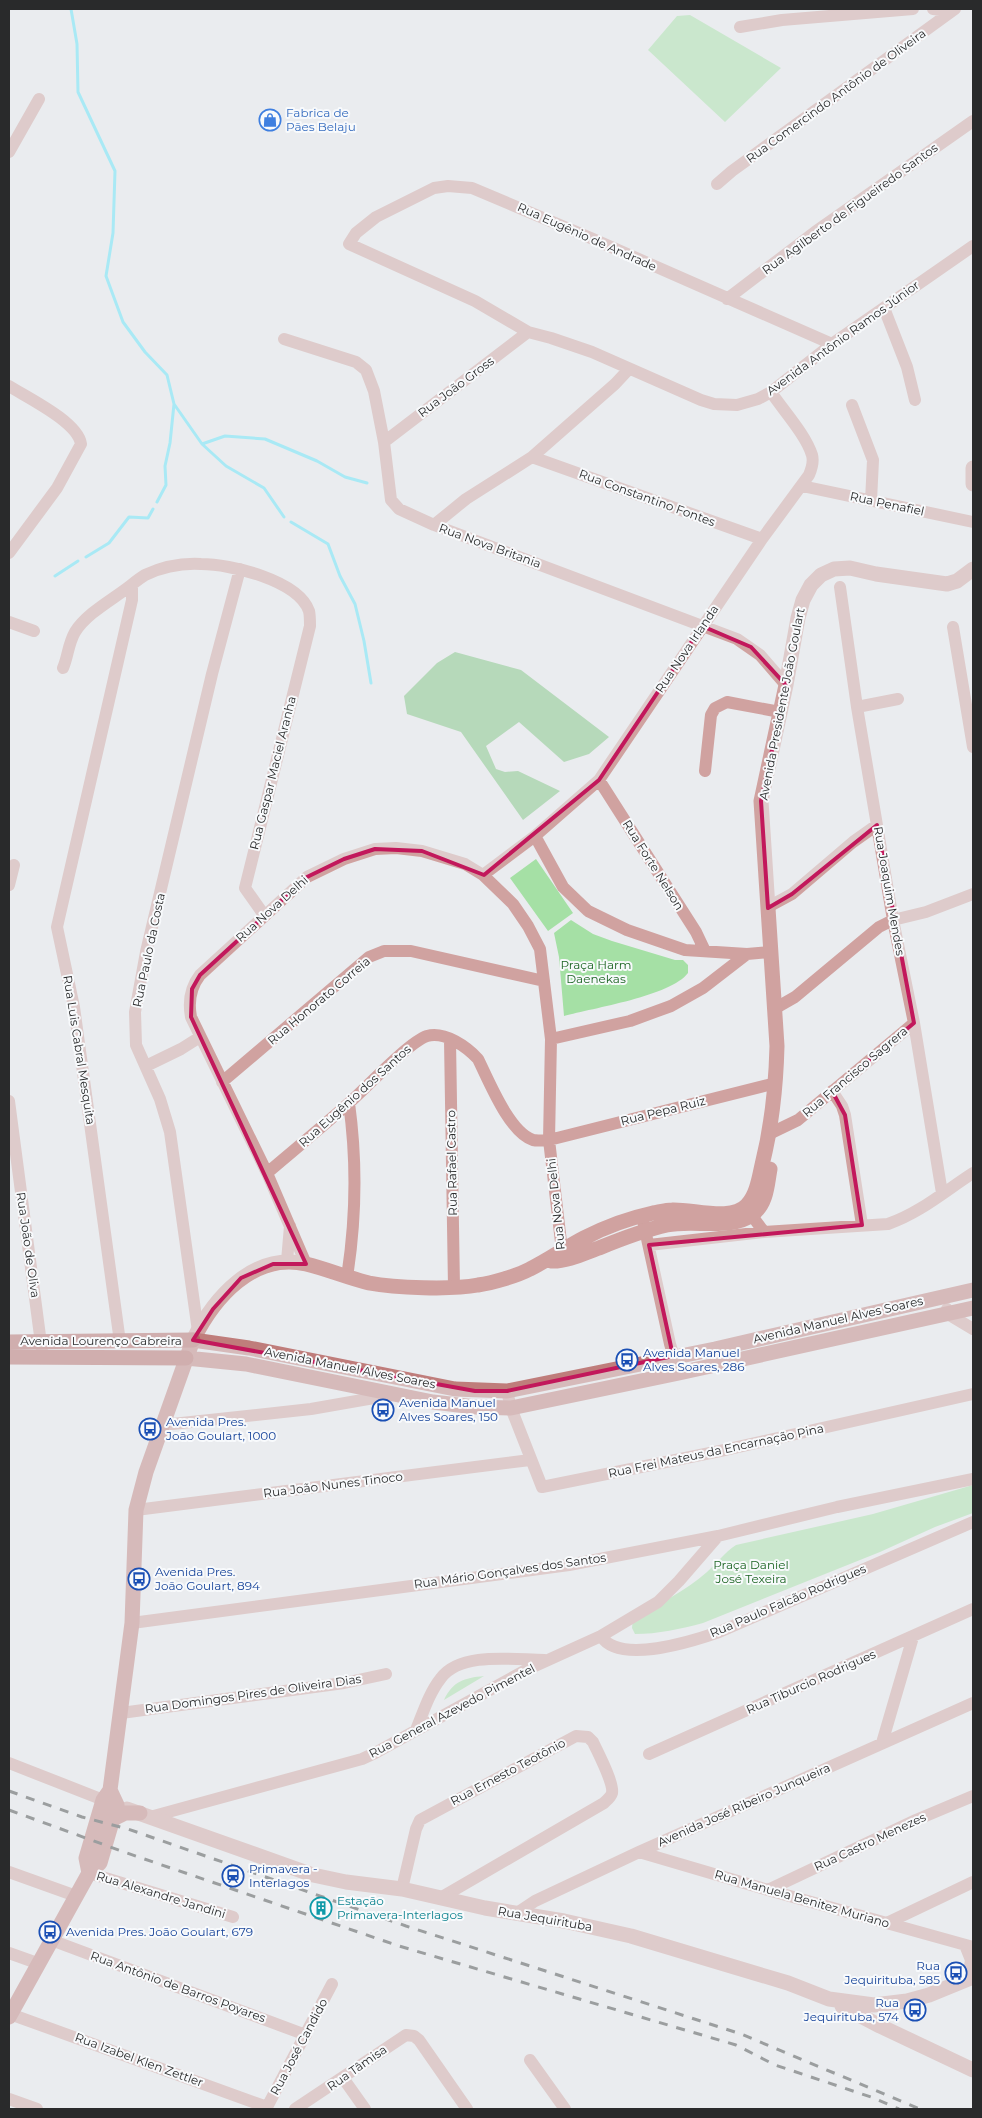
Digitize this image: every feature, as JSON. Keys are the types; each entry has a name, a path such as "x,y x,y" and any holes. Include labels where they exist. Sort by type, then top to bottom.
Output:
{"main road":[{"name":"Avenida Manuel Alves Soares","path":"196,1336 454,1389 506,1391 715,1349 973,1290"},
{"name":"Avenida Manuel Alves Soares","path":"186,1358 246,1364 450,1404 511,1408 680,1374 973,1308"},
{"name":"Avenida Lourenço Cabreira","path":"9,1342 120,1342 196,1336"},
{"path":"9,2015 37,1963 66,1917 89,1873 100,1863 111,1803 132,1623 136,1510 146,1472 186,1358 196,1336"},
{"name":"Avenida Lourenço Cabreira","path":"9,1358 186,1358"},
{"path":"111,1803 126,1813 145,1815"},
{"path":"89,1873 86,1858 111,1803"}],"street":[{"path":"740,27 782,20 913,9"},
{"path":"933,9 954,10"},
{"name":"Rua Comercindo Antônio de Oliveira","path":"717,184 732,171 954,10"},
{"path":"9,152 39,99"},
{"name":"Rua Agilberto de Figueiredo Santos","path":"727,299 815,232 973,121"},
{"name":"Rua Eugênio de Andrade","path":"349,244 356,234 376,217 434,188 448,186 472,188 832,344"},
{"name":"Avenida Antônio Ramos Júnior","path":"349,244 475,301 528,332 560,341 714,404 737,405 747,403 771,392 832,344 973,246"},
{"path":"884,308 907,367 915,400"},
{"name":"Rua João Gross","path":"384,442 528,332"},
{"name":"Rua Nova Britania","path":"284,339 356,362 362,366 371,380 384,442 388,486 393,504 399,509 434,525 738,639 751,647 768,662 786,685"},
{"path":"434,525 466,499 532,457 615,384 629,368"},
{"path":"9,554 57,488 81,444 79,436 71,426 11,392"},
{"name":"Rua Nova Irlanda","path":"483,875 535,836 599,780 762,538 802,486 813,465 812,456 771,392"},
{"path":"852,405 873,460 871,501"},
{"name":"Rua Constantino Fontes","path":"532,457 762,538"},
{"path":"973,468 973,484"},
{"name":"Rua Penafiel","path":"802,486 973,522"},
{"path":"63,668 76,631 97,611 143,576 157,570 188,564 213,564 240,569"},
{"name":"Avenida Presidente João Goulart","path":"749,1211 761,1205 766,1194 776,1083 777,1046 761,801 803,600 811,586 821,576 834,569 850,568 947,584 972,572"},
{"name":"Rua Gaspar Maciel Aranha","path":"240,569 278,583 293,593 307,608 310,626 245,888 264,915"},
{"name":"Rua Paulo da Costa","path":"196,1336 170,1132 160,1099 136,1045 135,1012 146,952 212,674 240,569"},
{"name":"Rua Luis Cabral Mesquita","path":"120,1342 74,1007 57,928 132,600 132,585"},
{"name":"Rua Joaquim Mendes","path":"840,587 857,707 893,920 914,1023 942,1193"},
{"path":"9,622 34,631"},
{"path":"953,627 972,726 973,746"},
{"path":"857,707 898,699"},
{"path":"705,771 711,715 715,708 727,702 780,712"},
{"name":"Rua Forte Nelson","path":"599,780 696,932 704,951"},
{"path":"768,907 792,894 853,842 878,825"},
{"path":"535,836 563,887 588,910 627,930 686,950 747,954 770,952"},
{"name":"Rua Nova Delhi","path":"306,1264 267,1173 200,1037 190,1010 189,1000 195,982 264,915 307,877 344,859 375,849 396,848 422,851 465,864 483,875 513,904 528,926 540,949 551,1039 549,1140 562,1255"},
{"path":"9,885 14,865"},
{"path":"774,1009 795,997 879,926 893,920 915,916 973,894"},
{"name":"Rua Honorato Correia","path":"222,1082 369,957 384,951 412,951 544,981"},
{"path":"551,1039 630,1022 671,1006 704,988 747,954"},
{"name":"Rua Francisco Sagrera","path":"771,1128 798,1120 914,1023"},
{"name":"Rua Eugênio dos Santos","path":"267,1173 350,1103 414,1044 430,1036 450,1040 467,1049 478,1059 492,1087 520,1132 534,1140 549,1140"},
{"path":"146,1066 181,1049 200,1037"},
{"name":"Rua Rafael Castro","path":"450,1040 454,1287"},
{"name":"Rua Pepa Ruiz","path":"549,1140 776,1083"},
{"path":"832,1091 842,1106 845,1115 862,1225"},
{"name":"Rua João de Oliva","path":"9,1101 43,1358"},
{"path":"347,1278 354,1227 353,1128 350,1103"},
{"path":"649,1245 764,1232 888,1224 921,1209 973,1173"},
{"path":"196,1336 217,1303 241,1278 257,1269 287,1262 306,1264 347,1278 373,1284 478,1286 528,1270 546,1260 554,1261 562,1255 644,1223 737,1222 749,1211 764,1232"},
{"name":"Rua Nova Delhi","path":"287,1262 290,1223"},
{"path":"644,1223 673,1356 680,1374"},
{"path":"944,1296 948,1314 973,1329"},
{"path":"506,1391 511,1408"},
{"path":"163,1425 310,1409 395,1394"},
{"name":"Rua Frei Mateus da Encarnação Pina","path":"511,1408 542,1487 720,1451 973,1394"},
{"name":"Rua João Nunes Tinoco","path":"136,1510 530,1460"},
{"name":"Rua Mário Gonçalves dos Santos","path":"132,1623 569,1565 718,1536 973,1478"},
{"name":"Rua Paulo Falcão Rodrigues","path":"601,1636 610,1646 633,1649 661,1648 690,1642 719,1632 973,1522"},
{"name":"Rua General Azevedo Pimentel","path":"145,1815 362,1759 548,1660 601,1636 658,1602 718,1536"},
{"name":"Rua Tiburcio Rodrigues","path":"648,1754 973,1609"},
{"path":"882,1743 913,1637"},
{"path":"416,1730 441,1678 458,1664 479,1660 548,1660"},
{"name":"Rua Domingos Pires de Oliveira Dias","path":"121,1713 316,1687 386,1674"},
{"name":"Avenida José Ribeiro Junqueira","path":"517,1913 536,1901 640,1852 973,1702"},
{"name":"Rua Ernesto Teotônio","path":"402,1889 416,1829 420,1820 576,1736 588,1737 593,1742 612,1786 609,1798 604,1803 442,1897"},
{"path":"9,1763 111,1803"},
{"name":"Rua Castro Menezes","path":"768,1890 973,1796"},
{"name":"Rua Jequirituba","path":"145,1815 312,1875 346,1882 402,1889 485,1908 631,1936 788,1983 829,1999 874,2006 914,1999 971,1978"},
{"name":"Rua Manuela Benitez Muriano","path":"640,1852 969,1946 971,1978"},
{"path":"9,1872 76,1896"},
{"name":"Rua Alexandre Jandini","path":"89,1873 233,1916"},
{"path":"887,1923 973,1882"},
{"name":"Rua Antônio de Barros Poyares","path":"51,1940 306,2035"},
{"path":"9,1953 37,1963"},
{"name":"Rua José Candido","path":"267,2108 332,1984"},
{"path":"829,1999 880,2026 973,2070"},
{"path":"874,2006 880,2026"},
{"name":"Rua Izabel Klen Zettler","path":"9,2015 267,2108"},
{"name":"Rua Tâmisa","path":"295,2109 401,2037 414,2036 419,2040 467,2109"},
{"path":"530,2060 565,2109"},
{"path":"343,2078 365,2109"},
{"path":"9,2100 37,2109"}],"highlighted area":[{"path":"702,626 751,647 786,685 761,801 768,908 792,894 877,825 914,1023 832,1091 845,1115 862,1225 649,1245 673,1356 507,1391 475,1391 193,1340 213,1309 241,1278 273,1264 306,1264 191,1017 192,989 200,975 307,877 344,859 375,849 422,851 484,875 599,780"}],"green space":[{"path":"690,15 781,68 725,122 648,50 677,16"},
{"path":"455,652 521,670 609,737 589,754 564,762 519,722 486,746 496,769 505,772 518,771 560,791 523,820 461,732 407,714 404,696 437,663"},
{"path":"536,859 573,913 548,931 510,878"},
{"name":"Praça Harm Daenekas","path":"571,920 593,934 612,941 675,960 683,960 688,965 688,973 679,981 649,995 564,1016 559,957 554,933"},
{"name":"Praça Daniel José Texeira","path":"973,1485 973,1513 935,1527 880,1552 703,1623 669,1631 644,1634 635,1634 632,1628 633,1618 662,1603 690,1585 736,1545 873,1514"},
{"path":"484,1676 444,1700 455,1685 465,1679"}],"waterway":[{"path":"71,9 77,44 78,92 115,171 113,233 106,276 123,322 145,352 167,375 174,404 202,444 225,436 265,439 317,461 345,477 367,483"},
{"path":"157,502 166,485 165,466 170,443 174,404"},
{"path":"202,444 226,466 264,488 284,517"},
{"path":"86,557 109,543 129,517 148,518 153,509"},
{"path":"291,522 328,544 340,576 355,604 371,683"},
{"path":"55,576 78,561"}],"railway":[{"path":"9,1791 82,1817 128,1829 406,1926 741,2034 920,2109"},
{"path":"9,1810 124,1852 399,1946 736,2045 775,2065 871,2097 899,2109"}],"place":[{"name":"Fabrica de Pães Belaju","path":"270,120"},
{"name":"Avenida Manuel Alves Soares, 286","path":"627,1360"},
{"name":"Avenida Manuel Alves Soares, 150","path":"383,1410"},
{"name":"Avenida Pres. João Goulart, 1000","path":"150,1429"},
{"name":"Avenida Pres. João Goulart, 894","path":"139,1579"},
{"name":"Primavera - Interlagos","path":"233,1876"},
{"name":"Estação Primavera-Interlagos","path":"321,1908"},
{"name":"Avenida Pres. João Goulart, 679","path":"50,1932"},
{"name":"Rua Jequirituba, 585","path":"956,1973"},
{"name":"Rua Jequirituba, 574","path":"915,2010"}]}
